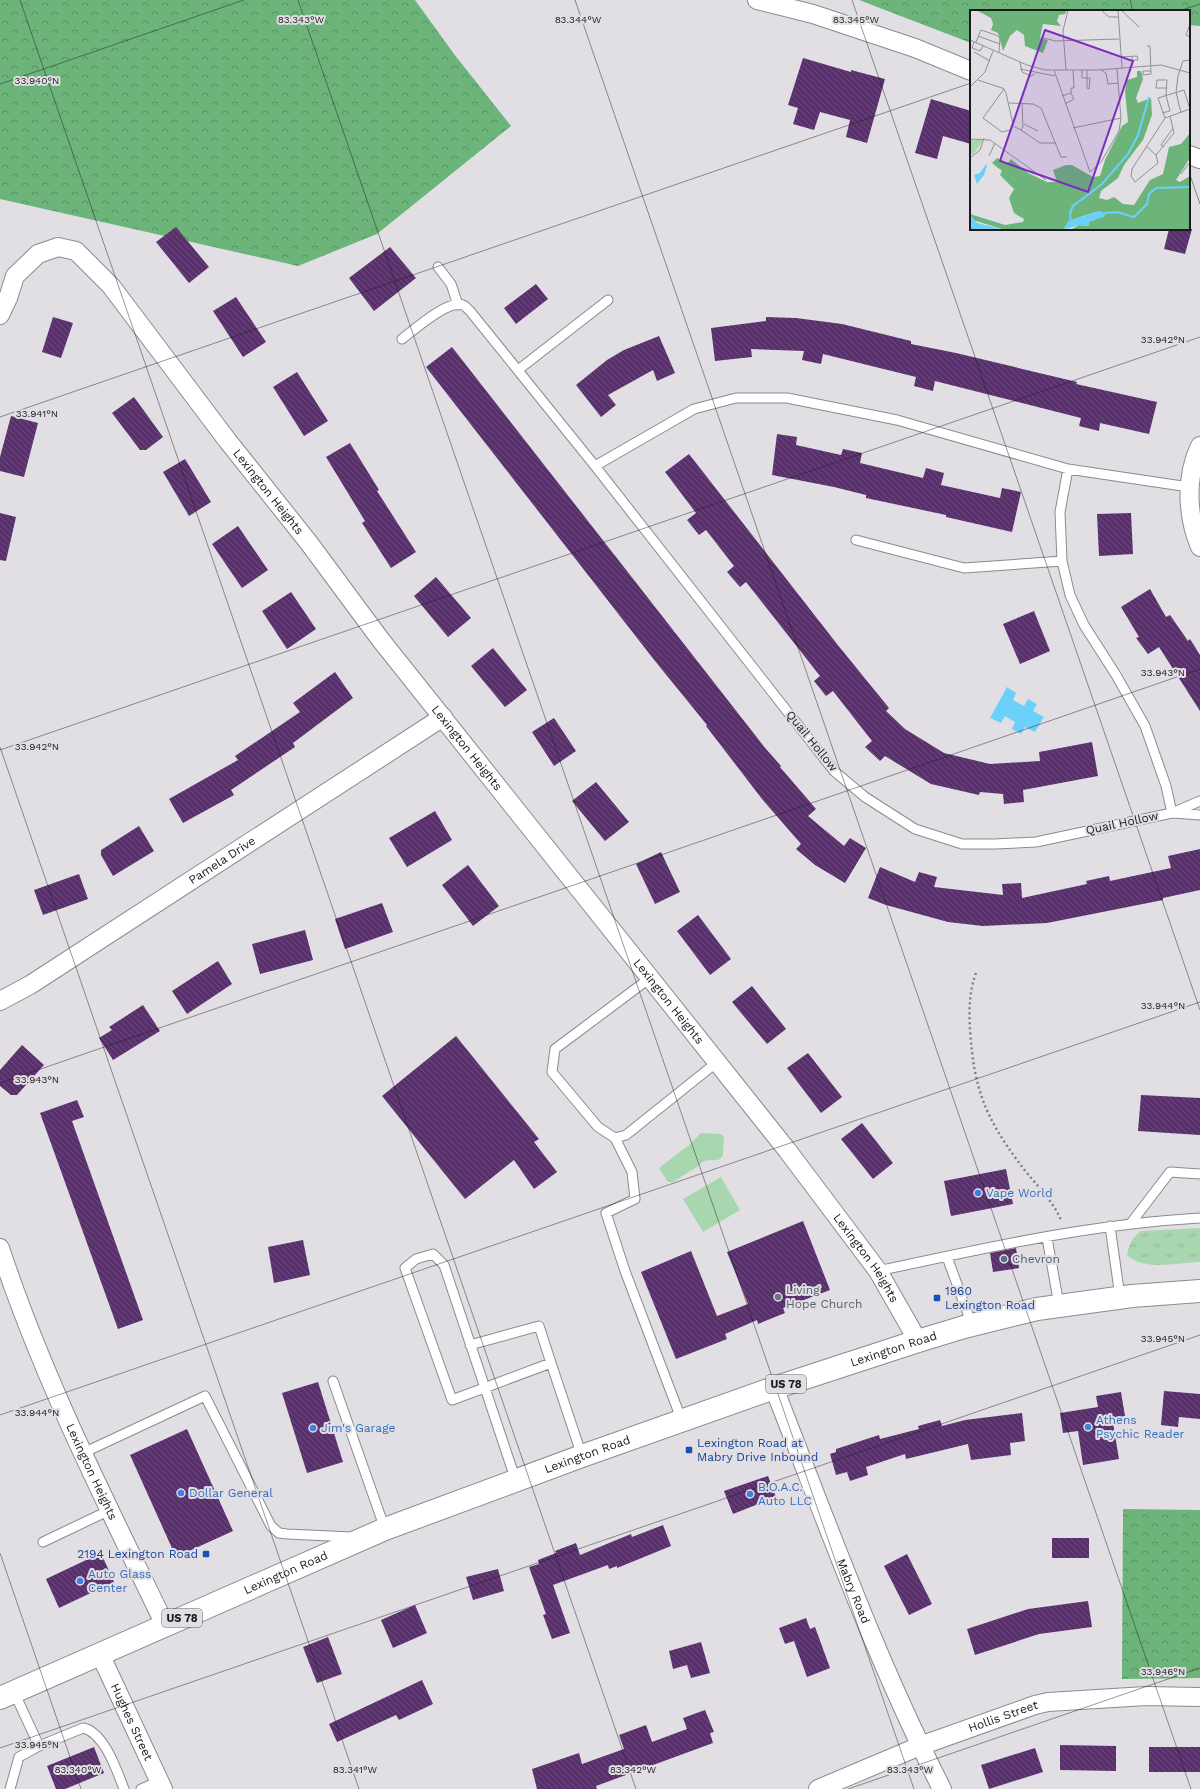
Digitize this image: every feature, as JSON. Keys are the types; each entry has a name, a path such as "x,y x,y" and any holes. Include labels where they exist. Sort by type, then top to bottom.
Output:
{"highway":[{"name":"Lexington Road","path":"7,1695 385,1529 582,1456 774,1388 918,1341 972,1325 1037,1309 1120,1298 1200,1291"}],"street":[{"path":"756,0 813,14 915,48 970,71"},
{"path":"1190,155 1200,159"},
{"name":"Lexington Heights","path":"0,314 8,298 15,276 38,254 58,247 76,251 110,286 227,440 309,543 380,639 716,1063 787,1150 878,1272 918,1341"},
{"path":"1200,446 1194,462 1189,487 1191,516 1200,547"},
{"name":"Pamela Drive","path":"0,1001 30,985 443,717"},
{"name":"Lexington Heights","path":"0,1248 12,1285 83,1453 165,1625"},
{"name":"Mabry Road","path":"774,1388 859,1603 920,1746 942,1789"},
{"name":"Hughes Street","path":"100,1654 161,1785"},
{"name":"Hollis Street","path":"818,1789 920,1746 1035,1705 1048,1702 1146,1696 1200,1696"}],"lane":[{"path":"402,339 442,310 452,305 458,305 451,284 438,267"},
{"path":"518,370 608,300"},
{"name":"Quail Hollow","path":"458,305 463,305 470,312 518,370 834,771 865,797 914,828 962,844 1036,842 1172,813 1200,801"},
{"path":"595,466 694,409 736,398 787,398 897,420 1068,469 1189,487"},
{"path":"1068,469 1060,512 1062,561 1070,595 1084,625 1116,675 1145,726 1166,786 1172,813"},
{"path":"856,540 964,568 1062,561"},
{"name":"Quail Hollow","path":"1172,813 1200,815"},
{"path":"650,978 555,1049 552,1072 598,1127 615,1138 632,1172 635,1199 606,1213 625,1271 682,1421"},
{"path":"615,1138 626,1135 716,1063"},
{"path":"1131,1223 1170,1172 1200,1174"},
{"path":"878,1272 946,1256 1110,1226 1200,1218"},
{"path":"1110,1226 1120,1298"},
{"path":"1047,1238 1059,1305"},
{"path":"516,1481 485,1388 470,1345 444,1265 433,1254 416,1259 405,1268 452,1400 485,1388 551,1363"},
{"path":"946,1256 972,1325"},
{"path":"470,1345 539,1326 582,1456"},
{"path":"333,1381 385,1529"},
{"path":"83,1453 205,1396 271,1526 279,1533 365,1538"},
{"path":"43,1542 110,1510"},
{"path":"7,1695 39,1746"},
{"path":"10,1789 19,1757 39,1746 83,1728 94,1733 109,1754 124,1789"},
{"path":"141,1789 161,1785"}],"path":[{"path":"976,973 972,984 969,1007 972,1052 978,1089 990,1119 1020,1164 1046,1196 1059,1217 1066,1234"}],"green space":[{"path":"0,0 415,0 454,54 511,126 377,234 298,266 0,199"},
{"path":"859,0 1200,0 1200,26 1190,25 1190,10 970,10 970,43"},
{"path":"701,1133 721,1134 724,1138 723,1154 721,1158 703,1162 673,1182 668,1182 659,1168 689,1145"},
{"path":"721,1177 740,1210 703,1232 683,1199"},
{"path":"1200,1228 1200,1262 1152,1265 1134,1260 1127,1255 1131,1242 1141,1231"},
{"path":"1123,1509 1200,1510 1200,1678 1122,1679"}],"water":[{"path":"1007,687 1016,693 1013,700 1024,706 1028,699 1037,704 1033,711 1044,717 1035,732 1025,727 1021,734 1012,729 1015,722 1005,716 1001,723 990,718"}],"building":[{"path":"803,58 851,72 851,70 885,79 867,143 846,137 850,120 820,112 814,130 793,124 798,108 788,105"},
{"path":"931,99 970,111 970,144 943,136 937,159 915,153"},
{"path":"176,227 209,267 189,283 156,242"},
{"path":"1192,229 1185,254 1164,249 1169,230"},
{"path":"390,247 416,278 374,311 349,278"},
{"path":"536,284 548,299 516,324 504,308"},
{"path":"236,297 266,342 243,357 213,311"},
{"path":"53,317 73,323 61,358 42,352"},
{"path":"766,317 796,318 842,324 911,341 911,344 956,353 1077,382 1076,384 1157,402 1149,434 1100,423 1099,431 1079,426 1081,418 935,381 933,391 914,386 916,377 823,354 821,364 802,360 804,351 751,349 752,357 715,361 711,328 766,321"},
{"path":"659,336 675,373 657,381 653,370 608,395 616,405 601,417 576,385 607,360 624,350"},
{"path":"452,347 766,749 781,766 780,767 816,809 808,816 844,846 850,838 866,848 845,883 815,865 796,849 801,844 762,799 706,726 707,725 655,661 426,367"},
{"path":"297,372 328,421 304,436 273,387"},
{"path":"134,397 163,437 146,450 140,450 112,413"},
{"path":"11,416 38,423 24,477 0,471 0,457"},
{"path":"777,434 797,437 796,445 841,455 843,449 862,453 860,463 923,478 926,468 944,473 941,485 1000,498 1002,488 1021,492 1012,532 946,517 946,515 866,498 866,495 834,487 772,475"},
{"path":"350,443 379,490 377,491 416,552 391,568 362,523 365,521 326,457"},
{"path":"689,454 837,644 889,708 886,711 905,729 944,753 990,764 1040,761 1039,752 1092,742 1098,776 1023,790 1024,802 1004,804 1003,794 980,792 979,795 931,784 885,756 880,761 865,747 872,741 833,691 826,696 814,681 820,676 746,582 740,587 727,572 734,566 706,530 699,535 687,520 696,513 665,472"},
{"path":"185,459 211,502 189,516 163,472"},
{"path":"0,513 16,517 6,561 0,560"},
{"path":"1131,513 1133,554 1099,556 1097,514"},
{"path":"238,526 268,570 242,588 212,544"},
{"path":"436,577 471,618 448,637 414,596"},
{"path":"1150,589 1166,617 1170,615 1188,641 1190,639 1200,655 1200,711 1159,647 1148,654 1136,638 1139,637 1121,607"},
{"path":"291,592 316,629 287,649 262,611"},
{"path":"1034,611 1050,651 1020,664 1003,624"},
{"path":"493,648 527,690 505,707 471,666"},
{"path":"335,672 353,698 293,743 295,747 231,790 234,795 183,823 169,799 238,760 235,756 300,712 293,703"},
{"path":"554,718 576,751 554,766 532,732"},
{"path":"596,782 629,822 605,841 572,801"},
{"path":"435,811 452,840 407,867 389,838"},
{"path":"139,826 154,851 113,876 101,855 101,850"},
{"path":"1200,849 1200,890 1163,898 1163,900 1047,923 983,926 948,922 886,905 868,898 880,867 915,882 919,872 937,877 934,887 1003,895 1002,884 1021,883 1022,898 1087,884 1086,881 1109,876 1110,881 1171,868 1168,856"},
{"path":"661,852 680,892 655,904 636,864"},
{"path":"468,865 499,906 473,926 442,885"},
{"path":"79,874 88,899 43,915 34,890"},
{"path":"382,903 393,932 345,949 335,919"},
{"path":"698,915 731,959 710,975 677,931"},
{"path":"305,930 313,960 260,974 252,944"},
{"path":"218,961 232,984 187,1014 172,991"},
{"path":"752,986 786,1029 767,1044 732,1002"},
{"path":"143,1005 160,1031 113,1060 99,1038 112,1030 109,1027"},
{"path":"456,1036 539,1139 534,1142 557,1172 534,1189 514,1160 465,1199 382,1096"},
{"path":"22,1045 44,1065 17,1095 11,1095 0,1086 0,1070"},
{"path":"808,1053 842,1097 821,1113 787,1068"},
{"path":"1141,1095 1200,1098 1200,1135 1138,1131"},
{"path":"77,1100 84,1117 72,1121 143,1320 118,1329 40,1113"},
{"path":"862,1123 893,1163 873,1179 841,1139"},
{"name":"Vape World","path":"1006,1169 1013,1204 951,1216 944,1181"},
{"name":"Living Hope Church","path":"803,1221 830,1290 783,1308 785,1313 758,1324 757,1320 725,1334 727,1339 676,1359 641,1272 691,1251 717,1316 748,1304 727,1252"},
{"path":"303,1240 310,1275 274,1283 268,1247"},
{"name":"Chevron","path":"1016,1248 1019,1268 993,1272 990,1253"},
{"name":"Jim's Garage","path":"318,1382 343,1462 307,1473 282,1393"},
{"path":"1164,1391 1200,1394 1200,1419 1179,1417 1178,1427 1161,1425"},
{"name":"Athens Psychic Reader","path":"1121,1392 1126,1422 1113,1423 1119,1459 1083,1465 1078,1431 1063,1433 1060,1413 1098,1407 1096,1396"},
{"path":"1022,1413 1025,1441 1010,1443 1011,1455 971,1460 968,1444 906,1459 905,1454 866,1467 868,1475 850,1481 847,1472 836,1475 830,1454 836,1452 836,1449 879,1435 880,1439 919,1429 918,1426 940,1420 942,1426 965,1420"},
{"name":"Dollar General","path":"187,1429 233,1531 176,1557 130,1455"},
{"name":"B.O.A.C. Auto LLC","path":"768,1476 776,1497 733,1514 724,1491"},
{"path":"663,1525 671,1546 617,1568 617,1566 609,1569 608,1565 553,1585 570,1633 552,1639 543,1615 546,1614 529,1567 539,1564 538,1560 556,1553 555,1551 576,1543 580,1555 631,1534 632,1537"},
{"path":"1052,1538 1089,1538 1089,1558 1052,1558"},
{"name":"Auto Glass Center","path":"101,1553 114,1582 59,1608 46,1579"},
{"path":"907,1554 932,1604 909,1615 884,1566"},
{"path":"498,1569 504,1591 473,1600 466,1577"},
{"path":"1088,1601 1092,1627 1039,1634 975,1655 967,1629 1028,1609"},
{"path":"415,1605 427,1633 393,1648 381,1620"},
{"path":"806,1618 810,1629 815,1627 830,1668 807,1677 794,1641 785,1644 779,1628"},
{"path":"328,1637 342,1674 317,1683 303,1647"},
{"path":"701,1642 710,1673 691,1678 687,1665 673,1669 669,1651"},
{"path":"422,1680 433,1704 399,1720 396,1715 337,1742 329,1724"},
{"path":"705,1710 714,1732 710,1733 713,1743 596,1786 597,1789 537,1789 532,1769 579,1753 582,1764 624,1749 619,1735 646,1725 652,1742 687,1729 683,1718"},
{"path":"1060,1745 1116,1746 1116,1771 1060,1770"},
{"path":"94,1747 104,1773 65,1789 56,1789 47,1766"},
{"path":"1149,1747 1200,1747 1200,1772 1149,1772"},
{"path":"1035,1748 1043,1772 989,1789 981,1765"}],"place":[{"name":"Vape World","path":"978,1193"},
{"name":"Chevron","path":"1004,1259"},
{"name":"Living Hope Church","path":"778,1297"},
{"name":"1960 Lexington Road","path":"937,1298"},
{"name":"Athens Psychic Reader","path":"1088,1427"},
{"name":"Jim's Garage","path":"313,1428"},
{"name":"Lexington Road at Mabry Drive Inbound","path":"689,1450"},
{"name":"Dollar General","path":"181,1493"},
{"name":"B.O.A.C. Auto LLC","path":"750,1494"},
{"name":"2194 Lexington Road","path":"206,1554"},
{"name":"Auto Glass Center","path":"80,1581"}]}
